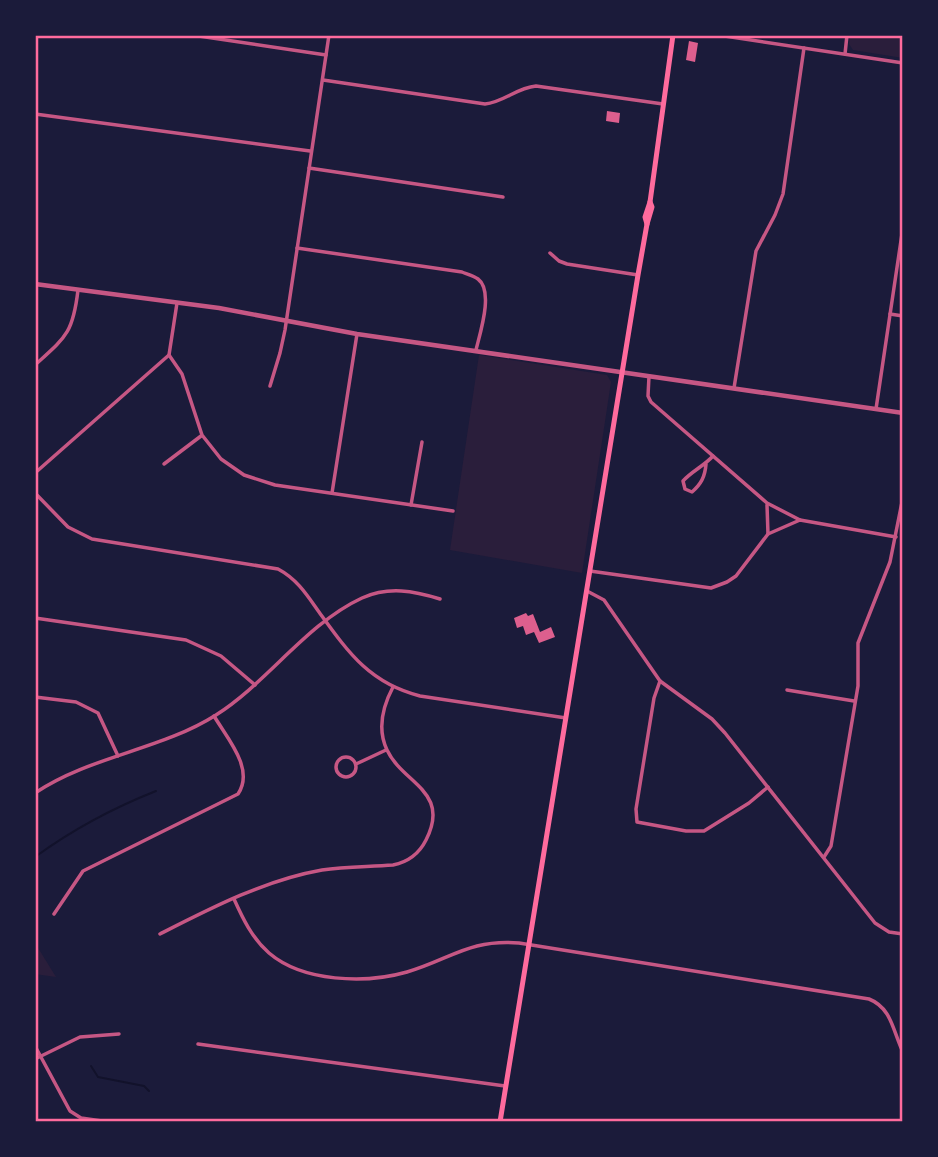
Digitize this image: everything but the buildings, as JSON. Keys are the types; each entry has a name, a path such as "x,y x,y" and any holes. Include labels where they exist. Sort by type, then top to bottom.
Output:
{"main road":[{"path":"500,1122 647,224 645,217 650,202 673,35"}],"street":[{"path":"191,35 326,55"},
{"path":"270,386 281,353 329,35"},
{"path":"718,35 903,63"},
{"path":"760,41 761,35"},
{"path":"845,54 847,35"},
{"path":"734,388 756,251 783,194 804,48"},
{"path":"323,80 485,104 497,103 520,89 536,86 664,104"},
{"path":"35,114 311,151"},
{"path":"309,168 503,197"},
{"path":"876,409 903,227"},
{"path":"297,248 462,272 477,278 484,286 486,298 476,350"},
{"path":"550,253 566,264 638,275"},
{"path":"35,284 219,308 357,334 903,413"},
{"path":"35,365 69,332 78,290"},
{"path":"35,473 169,355 177,303"},
{"path":"890,314 903,316"},
{"path":"332,493 357,334"},
{"path":"169,355 182,374 202,435 232,468 257,481 453,511"},
{"path":"649,376 648,396 651,402 767,503 800,520 896,537"},
{"path":"164,464 202,435"},
{"path":"411,505 422,442"},
{"path":"706,464 699,485 692,492 685,489 683,481 713,456"},
{"path":"35,492 68,527 92,539 278,569 299,584 357,662 393,687 420,696 566,718"},
{"path":"824,857 831,846 855,701 859,675 858,643 886,577 903,498"},
{"path":"767,503 768,534"},
{"path":"590,571 702,588 717,587 736,576 768,534 800,520"},
{"path":"35,793 73,772 118,757 214,716 255,684 296,645 348,606 376,594 406,590 440,599"},
{"path":"587,590 604,600 660,681 712,719 875,923 889,932 903,934"},
{"path":"35,618 195,643 221,656 255,684"},
{"path":"660,681 654,698 636,808 637,822 686,831 704,831 713,828 768,787"},
{"path":"160,934 259,888 299,874 338,867 401,864 418,853 431,830 433,814 431,803 419,784 395,762 383,739 383,715 393,687"},
{"path":"787,690 855,701"},
{"path":"35,696 76,702 98,713 118,757"},
{"path":"54,914 83,871 238,794 245,778 243,767 214,716"},
{"path":"356,764 348,758 342,758 336,765 336,771 347,777 353,774 356,764 387,750"},
{"path":"234,899 251,932 270,954 291,967 321,975 349,978 386,976 428,966 467,947 500,942 869,999 889,1014 903,1052"},
{"path":"38,1057 80,1037 119,1034"},
{"path":"198,1044 505,1086"},
{"path":"35,1046 38,1057 70,1111 81,1118 108,1122"}],"shaded area":[{"path":"850,35 903,35 903,58 853,50 849,44"},
{"path":"479,355 607,375 611,382 582,573 450,550"},
{"path":"35,943 56,977 35,974"}],"waterway":[{"path":"35,857 93,820 156,791"},
{"path":"35,956 36,972"},
{"path":"91,1066 98,1077 144,1086 149,1091"}]}
